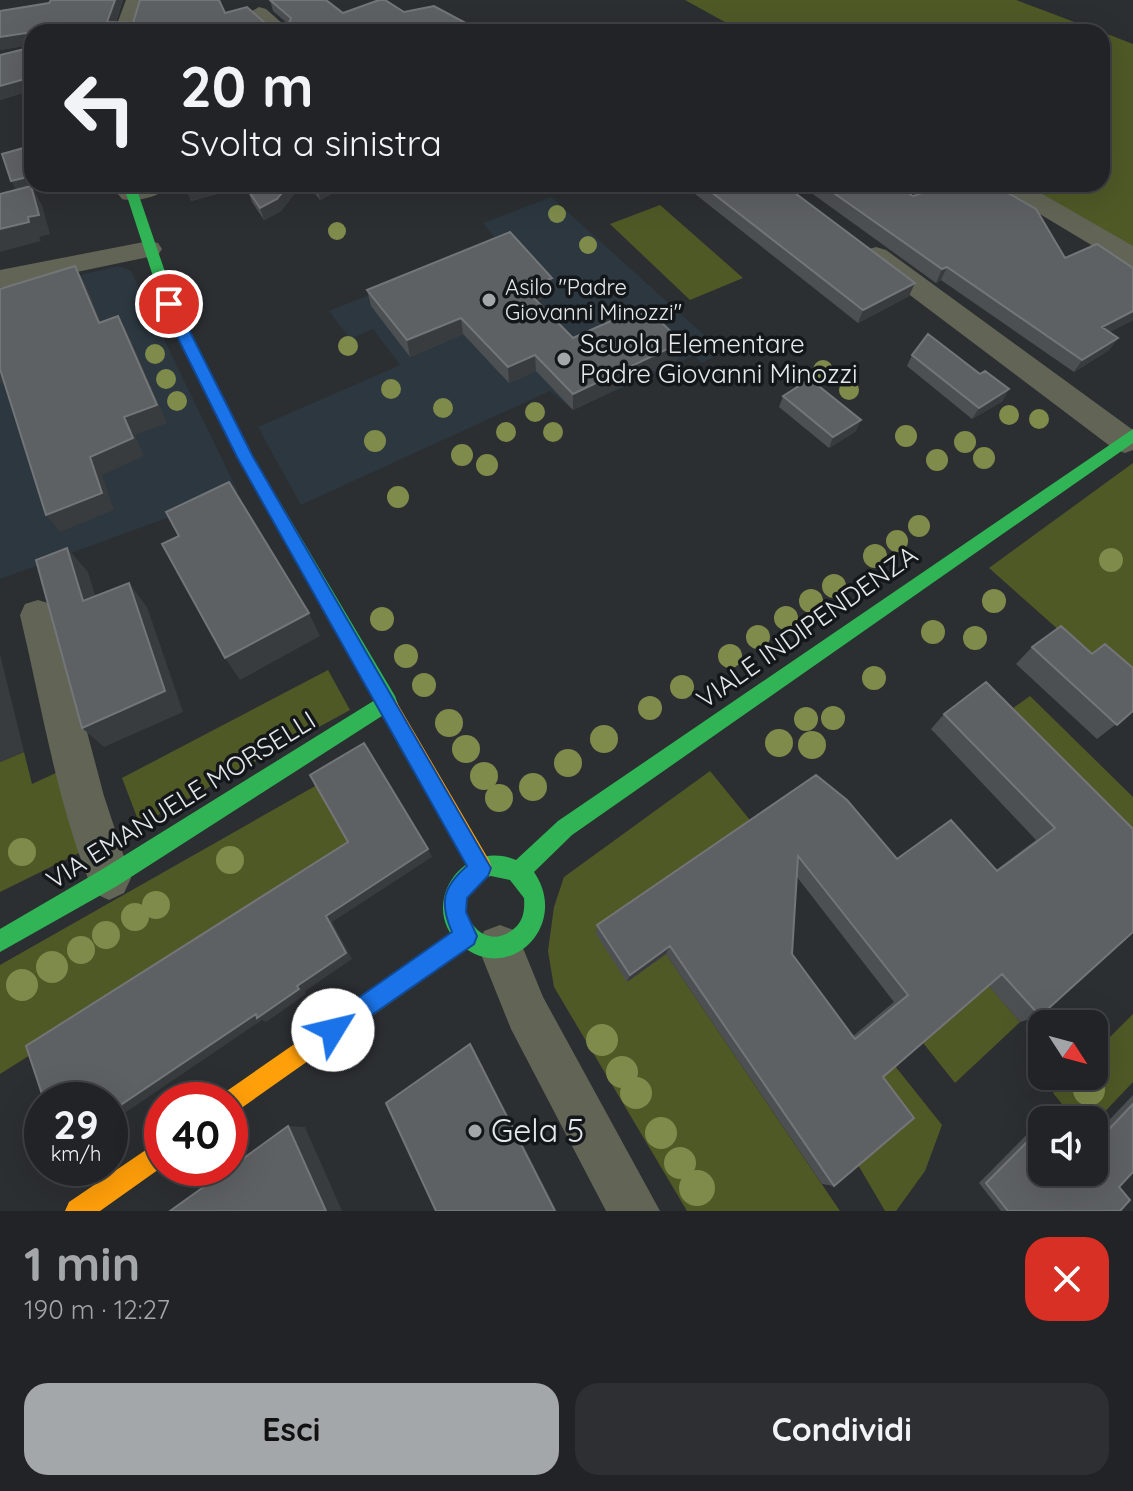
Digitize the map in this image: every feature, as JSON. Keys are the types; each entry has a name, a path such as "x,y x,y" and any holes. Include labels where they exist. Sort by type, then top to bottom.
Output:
{"street":[{"path":"128,24 136,0"},
{"path":"259,13 272,24"},
{"path":"131,192 169,304 245,457 481,868"},
{"path":"1021,192 1133,258"},
{"path":"856,241 1129,438"},
{"path":"0,279 149,249"},
{"name":"VIALE INDIPENDENZA","path":"520,871 577,819 1129,438"},
{"path":"38,615 84,796 109,878"},
{"name":"VIA EMANUELE MORSELLI","path":"0,941 109,878 388,702"},
{"path":"248,1092 483,942 518,939 531,924 536,904 532,886 520,871 493,864 481,868 461,886 455,912 483,942 527,1013 634,1211"},
{"path":"99,1205 144,1167"}],"shaded area":[{"path":"551,197 723,352 702,363 693,356 573,410 550,391 301,505 258,427 400,365 373,329 350,339 329,311 499,243 483,223"},
{"path":"119,266 131,271 238,492 0,579 0,294"}],"green space":[{"path":"685,0 1016,0 1080,24 728,24"},
{"path":"1110,35 1133,44 1133,250 1034,192 1110,192"},
{"path":"660,205 743,278 690,300 610,224"},
{"path":"1133,463 1133,696 989,568"},
{"path":"328,670 350,710 140,825 122,778"},
{"path":"1030,696 1133,797 1133,836 995,721"},
{"path":"24,752 32,784 58,772 79,853 0,892 0,762"},
{"path":"710,771 754,825 666,954 840,1211 687,1211 554,987 548,951 554,907 564,877"},
{"path":"317,785 354,851 0,1074 0,965"},
{"path":"985,981 1020,1022 955,1083 920,1039"},
{"path":"1133,1014 1133,1082 1108,1108 1064,1106 1053,1093 1056,1090 1108,1090 1108,1039"},
{"path":"891,1061 942,1125 925,1171 896,1211 885,1211 854,1158 870,1080"}],"building":[{"path":"51,0 115,0 107,22 133,23 140,0 219,0 225,13 247,7 265,23 289,23 291,18 270,0 326,0 343,13 385,0 404,12 434,6 464,22 459,24 24,24 24,33 0,37 0,11 49,3"},
{"path":"24,49 24,79 0,86 0,55"},
{"path":"24,148 24,178 11,181 2,154"},
{"path":"24,188 24,192 33,192 39,215 28,217 29,222 0,229 0,194"},
{"path":"249,192 283,192 277,199 260,208"},
{"path":"711,192 794,192 915,283 863,310"},
{"path":"832,192 907,192 913,196 926,192 1006,192 1036,209 1065,258 1097,244 1133,268 1133,311 1102,327 1118,338 1082,360 947,267 942,269"},
{"path":"510,232 552,278 525,289 573,338 644,306 682,342 573,394 535,355 508,367 461,318 407,340 367,290"},
{"path":"75,266 99,323 118,316 157,405 124,417 133,438 90,457 102,493 46,515 0,369 0,289"},
{"path":"928,334 980,374 985,371 1009,389 979,408 912,355"},
{"path":"810,379 861,420 833,437 783,396"},
{"path":"229,482 309,613 225,658 162,544 179,536 166,512"},
{"path":"67,548 83,601 129,583 165,691 82,728 36,560"},
{"path":"1061,626 1092,654 1105,644 1133,668 1133,711 1117,725 1032,647"},
{"path":"986,682 1133,829 1133,932 1047,1010 1035,1010 1002,974 883,1077 914,1118 834,1186 670,946 630,975 597,925 816,775 847,800 897,859 951,820 997,871 1055,828 944,714","holes":["798,856 908,995 855,1039 792,954"]},
{"path":"364,743 428,849 326,916 346,953 257,1018 256,1014 155,1082 144,1082 144,1089 128,1100 128,1082 38,1082 26,1046 348,842 310,775"},
{"path":"470,1044 555,1211 436,1211 386,1103"},
{"path":"1133,1104 1133,1172 1119,1187 1130,1200 1120,1211 1008,1211 986,1183 1028,1141 1028,1186 1108,1186 1108,1130"},
{"path":"288,1126 326,1211 170,1211 205,1186 248,1186 248,1155"}],"traffic: fast":[{"path":"132,192 169,304 245,457 389,707"},
{"path":"520,871 565,828 1133,435"},
{"path":"0,941 109,878 388,702"},
{"path":"495,865 511,868 524,877 533,890 536,906 533,922 524,935 511,944 495,947 479,944 466,935 457,922 454,906 457,890 466,877 479,868 495,865"}],"traffic: slow":[{"path":"389,707 481,868"},
{"path":"248,1091 466,936"},
{"path":"78,1211 144,1165"}],"place":[{"name":"Asilo \"Padre Giovanni Minozzi\"","path":"489,300"},
{"name":"Scuola Elementare Padre Giovanni Minozzi","path":"564,359"},
{"name":"Gela 5","path":"475,1131"}],"route":[{"path":"169,304 245,457 481,868 461,886 456,898 458,925 466,936 333,1030"}]}
